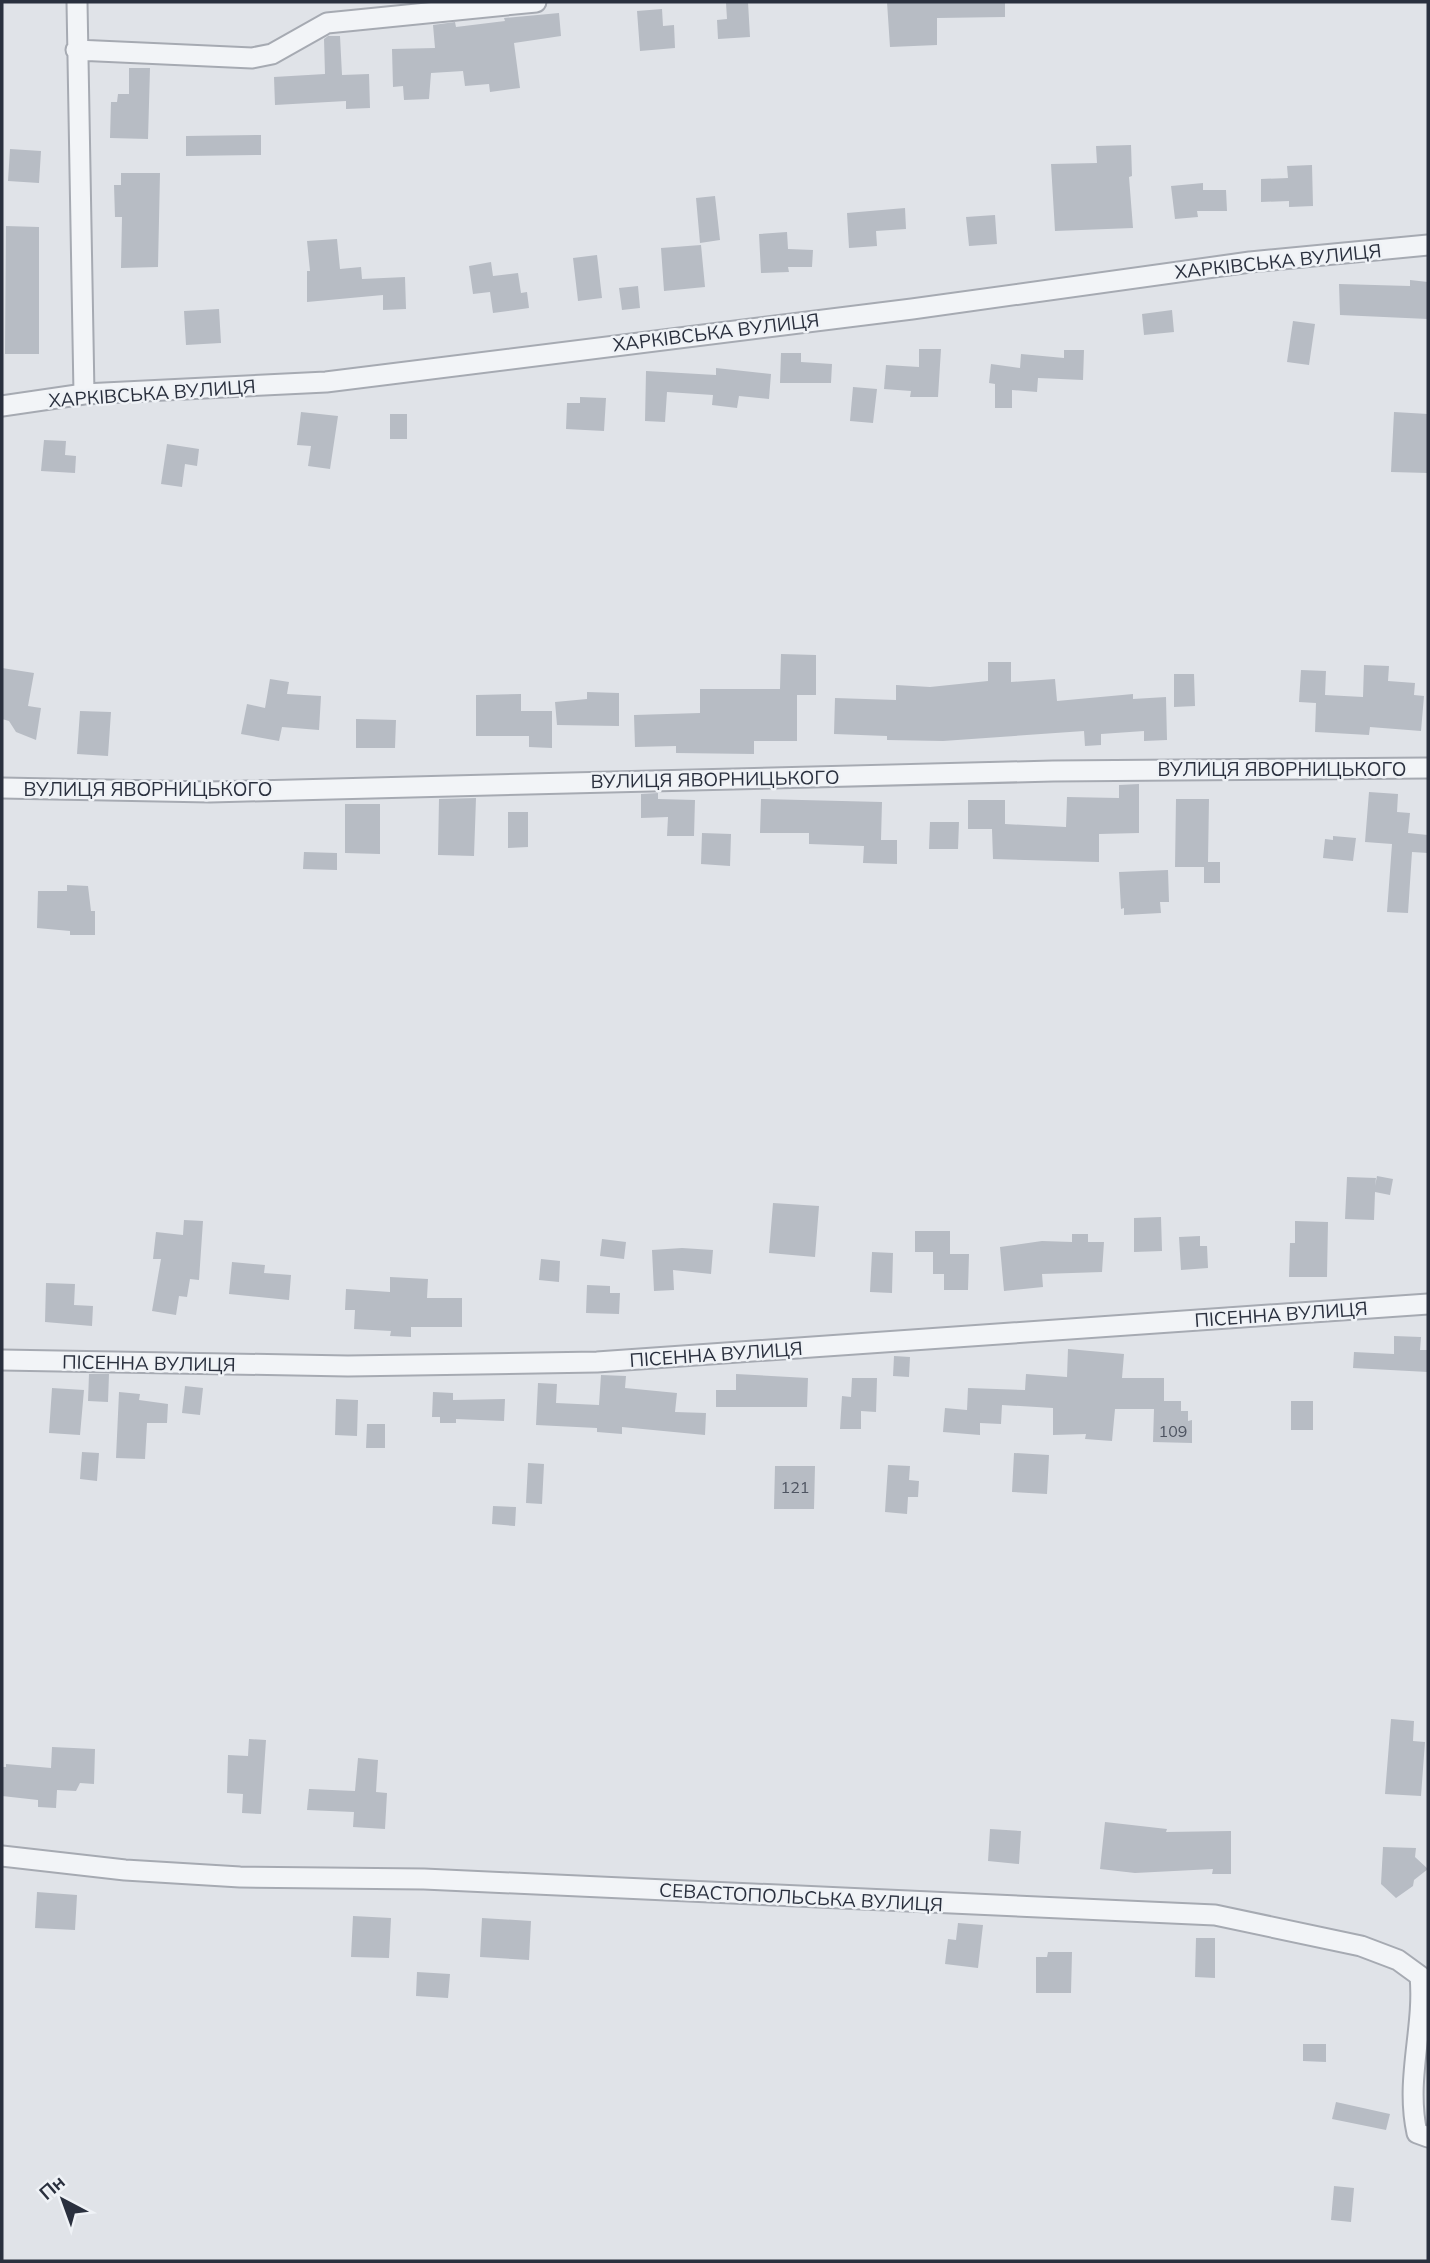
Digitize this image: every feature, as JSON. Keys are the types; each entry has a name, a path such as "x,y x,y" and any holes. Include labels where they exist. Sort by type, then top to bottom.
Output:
{"street":[{"path":"77,2 84,394"},
{"path":"76,50 252,58 272,54 327,23 536,2"},
{"name":"ХАРКІВСЬКА ВУЛИЦЯ","path":"2,407 84,394 326,382 912,309 1250,262 1428,245"},
{"name":"ВУЛИЦЯ ЯВОРНИЦЬКОГО","path":"2,788 210,792 1025,771 1428,768"},
{"name":"ПІСЕННА ВУЛИЦЯ","path":"2,1360 348,1366 597,1362 1428,1304"},
{"name":"СЕВАСТОПОЛЬСЬКА ВУЛИЦЯ","path":"2,1856 125,1870 240,1877 438,1880 1215,1915 1361,1946 1398,1960 1420,1976 1422,2002 1412,2065 1414,2118 1417,2133 1428,2137"}],"building":[{"path":"748,2 750,37 718,39 717,20 727,19 726,3"},
{"path":"887,2 1005,2 1005,17 937,18 937,45 890,47"},
{"path":"662,9 663,26 674,25 675,48 640,51 637,11"},
{"path":"559,13 561,36 514,43 520,88 490,92 489,84 465,86 463,71 431,73 429,99 404,100 403,86 393,87 392,49 435,48 433,25 455,22 456,27 505,21 504,18"},
{"path":"328,36 340,36 342,75 369,74 370,108 346,109 346,101 275,105 274,77 325,74 324,39"},
{"path":"129,68 150,68 148,139 110,138 111,102 117,102 118,94 129,94"},
{"path":"261,135 261,155 186,156 186,136"},
{"path":"1131,145 1132,176 1129,177 1133,228 1055,231 1051,164 1097,163 1096,146"},
{"path":"10,149 41,151 39,183 8,181"},
{"path":"1312,165 1313,206 1289,207 1289,201 1261,202 1261,179 1288,178 1287,166"},
{"path":"121,173 160,173 158,267 121,268 122,217 115,217 114,185 121,185"},
{"path":"1203,183 1203,190 1226,190 1227,211 1197,211 1198,217 1175,219 1171,186"},
{"path":"715,196 720,240 700,243 696,198"},
{"path":"905,208 906,229 876,231 877,246 849,248 847,213"},
{"path":"995,215 997,244 969,246 966,217"},
{"path":"6,226 39,227 39,354 5,354"},
{"path":"787,232 788,249 813,250 812,267 788,267 789,272 761,273 759,234"},
{"path":"337,239 340,269 361,267 362,279 405,277 406,309 383,310 383,295 307,302 307,271 310,271 307,241"},
{"path":"701,245 705,287 664,291 661,248"},
{"path":"597,255 602,298 578,301 573,258"},
{"path":"491,262 493,276 518,273 521,293 527,292 529,308 493,313 490,292 473,294 469,266"},
{"path":"1410,280 1428,282 1428,319 1340,315 1339,284 1410,286"},
{"path":"638,286 640,308 622,310 619,288"},
{"path":"219,309 221,343 186,345 184,311"},
{"path":"1172,310 1174,332 1144,335 1142,314"},
{"path":"1293,321 1315,324 1309,365 1287,362"},
{"path":"919,349 941,349 938,397 910,397 911,391 884,389 886,365 919,367"},
{"path":"1064,350 1084,350 1083,380 1038,378 1037,392 1012,390 1012,408 995,408 995,384 989,383 991,364 1020,368 1021,354 1064,358"},
{"path":"781,353 801,353 801,362 832,364 831,383 780,383"},
{"path":"716,368 771,374 769,399 739,396 737,408 712,405 713,395 667,392 665,422 645,421 646,371 716,375"},
{"path":"853,387 877,389 873,423 850,421"},
{"path":"580,397 606,398 604,431 566,429 567,403 580,403"},
{"path":"301,412 338,416 330,469 308,466 311,446 297,445"},
{"path":"1394,412 1428,414 1428,473 1391,472"},
{"path":"390,414 407,414 407,439 390,439"},
{"path":"44,440 66,441 65,455 76,456 75,473 41,471"},
{"path":"167,444 199,449 197,466 185,464 182,487 161,484"},
{"path":"781,654 816,655 816,695 797,695 797,741 754,741 754,754 676,753 676,746 635,747 634,715 700,713 700,689 780,689"},
{"path":"988,662 1011,662 1011,682 1055,679 1057,701 1133,694 1133,699 1166,697 1167,740 1144,741 1144,731 1101,734 1101,745 1085,746 1084,731 943,741 887,740 887,736 834,734 835,698 896,700 896,685 930,687 988,681"},
{"path":"1364,665 1389,666 1388,681 1415,683 1414,695 1424,696 1421,731 1370,727 1369,735 1315,732 1316,703 1299,702 1301,670 1326,671 1325,695 1363,697"},
{"path":"2,668 34,673 28,706 41,708 36,740 16,732 9,721 2,719"},
{"path":"1174,674 1194,674 1195,706 1174,707"},
{"path":"270,679 289,682 287,694 321,696 319,730 282,727 279,741 241,734 247,704 265,708"},
{"path":"587,692 619,693 619,726 557,725 555,702 587,699"},
{"path":"521,694 521,711 552,711 552,748 529,747 529,736 476,736 476,695"},
{"path":"80,711 111,712 108,756 77,754"},
{"path":"356,719 396,720 395,748 356,748"},
{"path":"1139,784 1139,833 1099,834 1099,862 993,859 992,829 968,829 968,800 1005,800 1005,824 1066,827 1067,797 1119,798 1119,785"},
{"path":"1369,792 1398,794 1397,812 1410,813 1408,833 1428,835 1428,853 1412,852 1408,913 1387,912 1392,844 1365,842"},
{"path":"658,793 658,799 695,800 694,836 667,836 668,817 641,818 641,794"},
{"path":"476,798 474,856 438,855 439,799"},
{"path":"761,799 882,802 881,840 897,840 897,864 863,863 864,846 809,844 809,833 760,833"},
{"path":"1176,799 1209,799 1208,862 1220,862 1220,883 1204,883 1204,867 1175,867"},
{"path":"345,804 380,804 380,854 345,853"},
{"path":"508,812 528,812 528,847 508,848"},
{"path":"930,822 959,822 958,849 929,849"},
{"path":"702,833 731,834 730,866 701,864"},
{"path":"1333,836 1356,838 1353,861 1323,858 1325,839 1333,840"},
{"path":"304,852 337,853 337,870 303,869"},
{"path":"1168,870 1169,902 1160,902 1161,913 1124,915 1124,908 1121,909 1119,872"},
{"path":"67,885 88,886 91,911 95,911 95,935 70,935 70,931 37,928 38,891 67,891"},
{"path":"1377,1176 1393,1179 1390,1195 1375,1192 1374,1220 1345,1219 1347,1177 1376,1178 1375,1186"},
{"path":"773,1203 819,1206 815,1257 769,1253"},
{"path":"1161,1217 1162,1251 1134,1252 1134,1218"},
{"path":"184,1220 203,1221 199,1280 190,1279 187,1297 179,1296 176,1315 152,1311 161,1259 153,1259 156,1232 183,1235"},
{"path":"1295,1221 1328,1222 1327,1277 1289,1277 1290,1243 1295,1243"},
{"path":"915,1231 950,1231 950,1254 969,1254 968,1290 944,1290 944,1274 933,1274 933,1252 915,1252"},
{"path":"1072,1234 1088,1234 1088,1242 1104,1242 1102,1272 1042,1274 1043,1287 1004,1291 1000,1247 1042,1241 1072,1242"},
{"path":"1200,1236 1200,1246 1207,1246 1208,1268 1181,1270 1179,1237"},
{"path":"602,1239 626,1242 624,1259 600,1256"},
{"path":"652,1250 713,1250 711,1274 673,1270 674,1290 654,1291"},
{"path":"872,1252 893,1253 892,1293 870,1292"},
{"path":"541,1259 560,1261 559,1282 539,1280"},
{"path":"232,1262 265,1265 264,1273 291,1275 289,1300 229,1294"},
{"path":"390,1277 428,1279 427,1298 462,1298 462,1327 411,1327 411,1337 390,1336 391,1331 354,1329 355,1310 345,1310 346,1289 390,1292"},
{"path":"46,1283 75,1284 74,1305 93,1306 92,1326 45,1322"},
{"path":"587,1285 610,1286 610,1293 620,1293 619,1314 586,1313"},
{"path":"1394,1336 1421,1337 1420,1350 1428,1350 1428,1372 1353,1368 1354,1352 1394,1354"},
{"path":"1068,1349 1124,1354 1122,1378 1164,1378 1164,1401 1181,1401 1181,1411 1188,1411 1188,1421 1192,1420 1192,1443 1153,1442 1154,1409 1115,1409 1112,1441 1085,1439 1086,1434 1053,1435 1053,1408 1002,1405 1001,1424 980,1423 980,1435 943,1432 945,1408 967,1410 968,1388 1025,1390 1026,1374 1067,1377"},
{"path":"894,1356 910,1357 909,1377 893,1376"},
{"path":"89,1374 109,1374 108,1402 88,1401"},
{"path":"736,1374 808,1378 807,1407 716,1407 716,1390 736,1390"},
{"path":"601,1375 626,1376 625,1388 677,1393 675,1412 706,1413 705,1435 622,1427 622,1434 597,1432 597,1428 536,1425 538,1383 557,1384 556,1403 599,1405"},
{"path":"852,1378 877,1378 876,1412 861,1411 861,1429 840,1429 842,1396 851,1397"},
{"path":"185,1386 203,1388 200,1415 182,1413"},
{"path":"52,1388 84,1390 80,1435 49,1433"},
{"path":"119,1392 140,1394 139,1400 168,1404 167,1423 147,1423 145,1459 116,1458"},
{"path":"433,1392 453,1393 453,1400 505,1399 504,1421 456,1419 456,1423 440,1423 440,1417 432,1417"},
{"path":"336,1399 358,1400 357,1436 335,1435"},
{"path":"1291,1401 1313,1401 1313,1430 1291,1430"},
{"path":"367,1424 385,1424 385,1448 366,1448"},
{"path":"82,1452 99,1453 97,1481 80,1479"},
{"path":"1014,1453 1049,1455 1047,1494 1012,1492"},
{"path":"528,1463 544,1464 542,1504 526,1503"},
{"path":"888,1465 910,1466 909,1480 919,1481 918,1497 908,1497 907,1514 885,1512"},
{"path":"775,1466 815,1466 814,1509 774,1509"},
{"path":"493,1506 516,1507 515,1526 492,1524"},
{"path":"1391,1719 1414,1721 1413,1741 1425,1742 1421,1796 1385,1794"},
{"path":"249,1739 266,1740 261,1814 242,1813 243,1794 227,1793 228,1755 248,1756"},
{"path":"52,1747 95,1749 94,1784 80,1783 76,1791 57,1790 56,1808 38,1807 38,1800 2,1796 2,1767 6,1767 6,1764 51,1768"},
{"path":"358,1758 378,1760 376,1792 387,1793 385,1829 353,1827 354,1812 307,1810 309,1789 355,1791"},
{"path":"1105,1822 1167,1829 1166,1832 1231,1831 1231,1874 1212,1874 1213,1869 1135,1873 1100,1869"},
{"path":"990,1829 1021,1831 1019,1864 988,1861"},
{"path":"1383,1847 1416,1848 1415,1857 1428,1869 1414,1880 1413,1886 1396,1898 1381,1884"},
{"path":"37,1892 77,1895 75,1930 35,1928"},
{"path":"353,1916 391,1918 389,1958 351,1957"},
{"path":"482,1918 531,1921 529,1960 480,1957"},
{"path":"958,1923 983,1925 978,1968 945,1964 948,1939 956,1940"},
{"path":"1196,1938 1215,1938 1215,1978 1195,1977"},
{"path":"1048,1952 1072,1952 1071,1993 1036,1993 1036,1957 1047,1957"},
{"path":"417,1972 450,1974 448,1998 416,1996"},
{"path":"1303,2044 1326,2044 1326,2062 1303,2061"},
{"path":"1336,2102 1390,2114 1386,2130 1332,2119"},
{"path":"1334,2186 1354,2188 1351,2222 1331,2220"}]}
